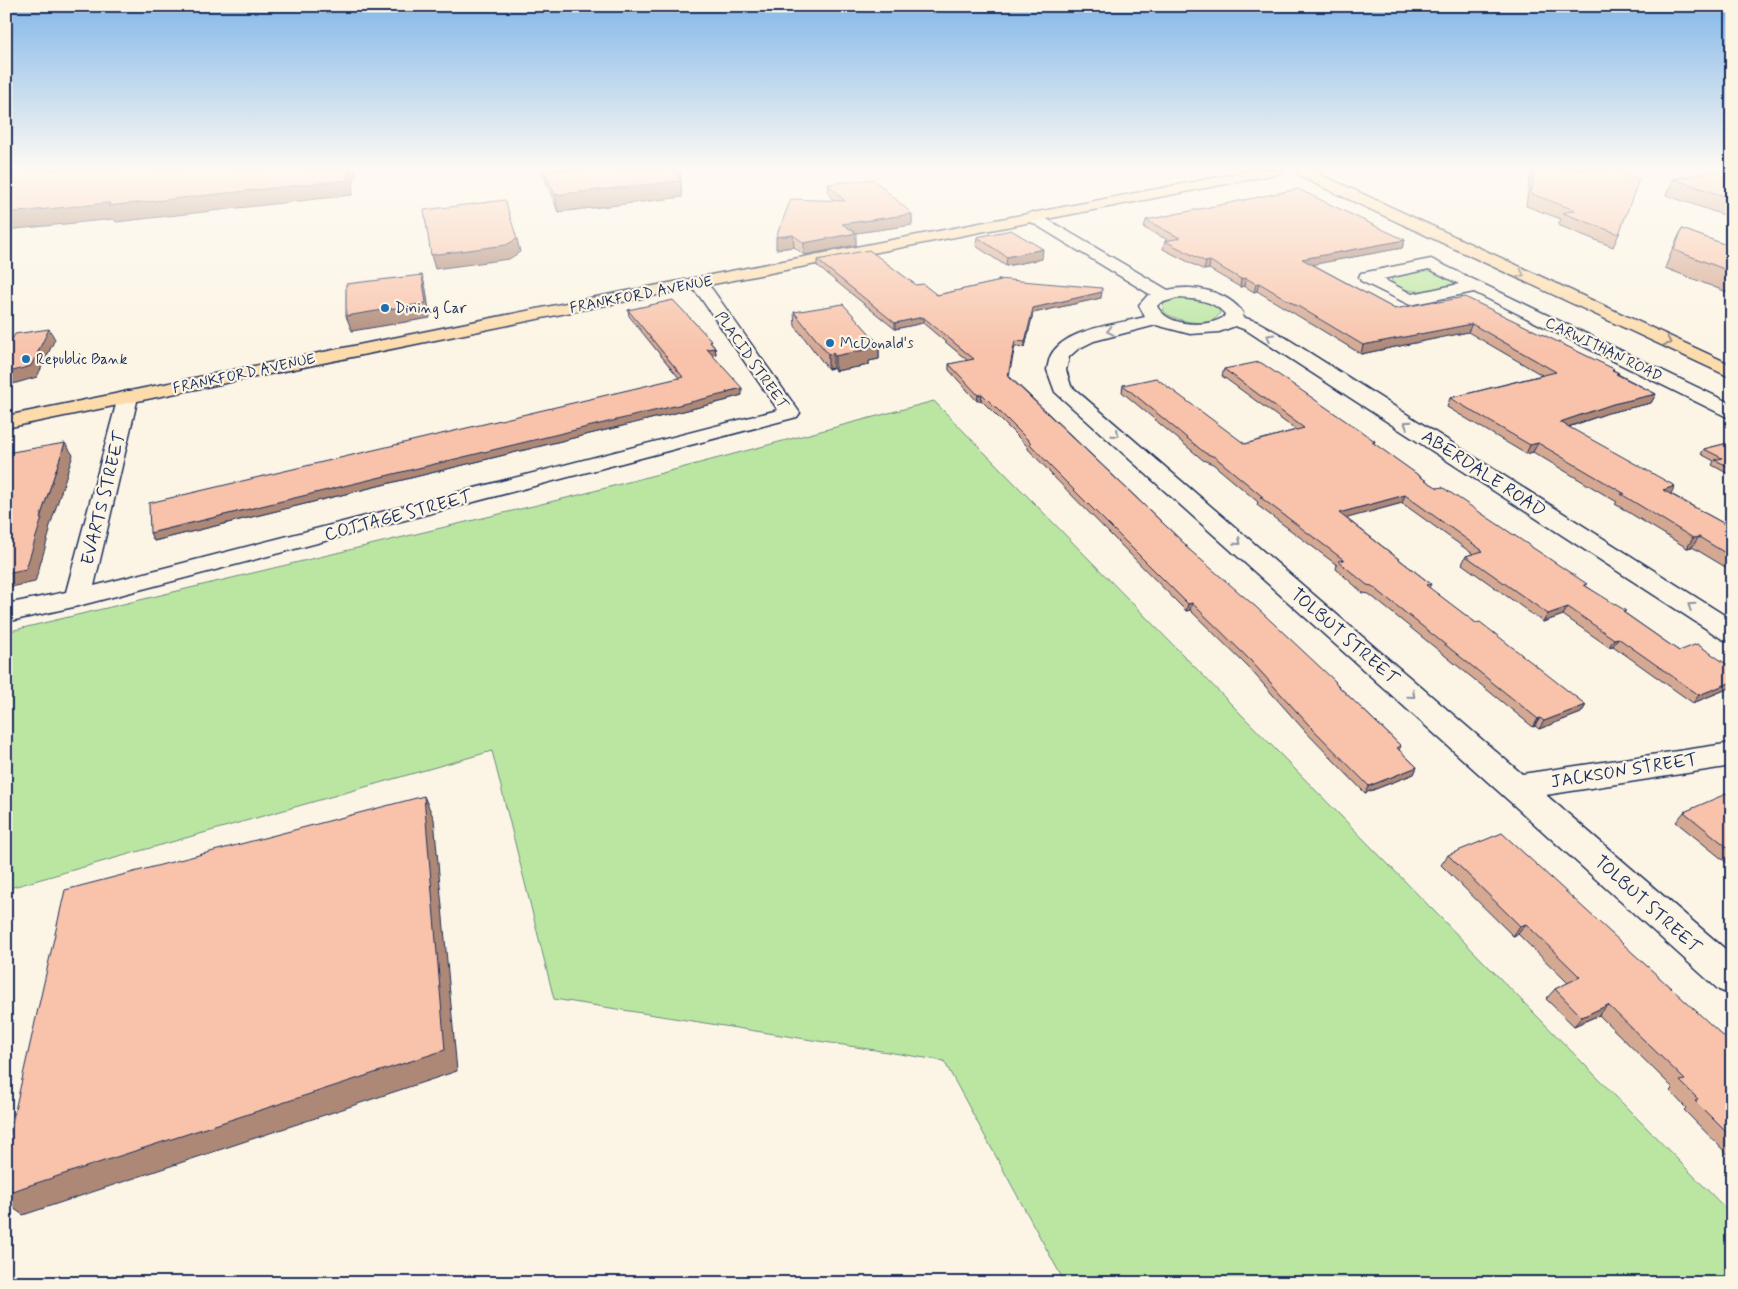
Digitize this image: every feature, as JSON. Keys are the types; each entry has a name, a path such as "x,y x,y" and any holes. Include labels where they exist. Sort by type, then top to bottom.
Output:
{"main road":[{"name":"FRANKFORD AVENUE","path":"6,422 966,230"},
{"path":"1427,230 1732,372"},
{"path":"1458,230 1732,357"}],"street":[{"path":"1052,230 1161,307 1176,327 1200,330 1221,327 1233,320"},
{"name":"CARWITHAN ROAD","path":"1476,286 1410,300 1367,277 1431,264 1476,286 1732,412"},
{"name":"PLACID STREET","path":"696,283 706,293 790,413"},
{"name":"TOLBUT STREET","path":"1233,320 1234,313 1230,307 1220,301 1192,294 1068,346 1058,359 1055,370 1062,388 1732,978"},
{"name":"ABERDALE ROAD","path":"1233,320 1252,326 1276,340 1732,633"},
{"name":"EVARTS STREET","path":"78,598 128,397"},
{"name":"COTTAGE STREET","path":"6,612 78,598 790,413"},
{"name":"JACKSON STREET","path":"1516,787 1732,754"}],"green space":[{"path":"1420,271 1435,271 1455,281 1454,284 1431,291 1412,291 1403,289 1391,280 1395,276"},
{"path":"1184,298 1210,302 1218,308 1220,313 1216,318 1202,323 1178,319 1165,313 1162,306 1169,300"},
{"path":"934,401 1732,1215 1732,1283 1065,1283 944,1061 554,999 492,751 6,889 6,632 579,495"}],"building":[{"path":"427,230 514,230 517,239 506,245 431,255"},
{"path":"779,230 852,230 856,233 804,243 793,235 776,237"},
{"path":"1011,230 1043,249 1007,257 977,237"},
{"path":"1165,230 1384,230 1405,240 1302,259 1395,309 1465,297 1614,369 1612,370 1619,373 1616,374 1656,394 1613,404 1560,422 1675,486 1663,490 1732,528 1732,557 1699,537 1693,538 1621,494 1625,494 1538,443 1530,445 1450,398 1556,372 1472,324 1363,345 1259,283 1256,284 1246,278 1241,279 1210,261 1206,262 1165,241 1180,238"},
{"path":"1609,230 1620,230 1619,234"},
{"path":"1682,230 1732,247 1732,272 1674,250"},
{"path":"869,250 916,285 923,284 937,295 1001,281 998,279 1102,288 1102,292 1033,308 1025,342 1015,341 1008,376 1187,546 1185,546 1256,607 1336,682 1401,746 1397,748 1417,767 1369,786 1308,724 1251,661 1192,603 1188,604 1050,466 1029,443 1031,443 982,394 978,395 949,364 974,359 923,317 895,323 817,260"},
{"path":"422,275 426,303 346,316 346,284"},
{"path":"673,300 712,341 709,341 715,348 707,349 742,388 726,392 728,393 150,533 149,503 683,377 628,310"},
{"path":"843,304 879,344 866,347 869,349 835,356 833,353 828,354 794,312"},
{"path":"49,329 31,366 6,373 6,350 15,334"},
{"path":"1259,362 1375,441 1372,442 1428,482 1438,488 1442,487 1587,584 1584,585 1626,611 1623,612 1679,651 1697,644 1732,668 1732,682 1699,695 1618,638 1614,639 1568,607 1548,614 1466,556 1483,551 1405,495 1339,513 1431,584 1426,585 1476,623 1480,622 1586,705 1544,721 1540,718 1538,719 1372,586 1367,585 1338,561 1344,560 1260,497 1263,497 1215,457 1205,453 1123,385 1156,378 1245,444 1304,428 1224,369"},
{"path":"1732,442 1732,468 1715,460 1722,458 1704,449"},
{"path":"65,443 40,518 42,518 26,569 6,573 6,453"},
{"path":"1728,793 1732,795 1732,851 1684,812"},
{"path":"424,796 445,1050 6,1193 6,1150 65,890"},
{"path":"1502,833 1732,1044 1732,1138 1695,1101 1698,1099 1680,1081 1685,1080 1608,1005 1582,1017 1555,989 1580,977 1526,924 1520,926 1448,855"}],"place":[{"name":"Dining Car","path":"385,308"},
{"name":"McDonald's","path":"830,343"},
{"name":"Republic Bank","path":"26,359"}]}
